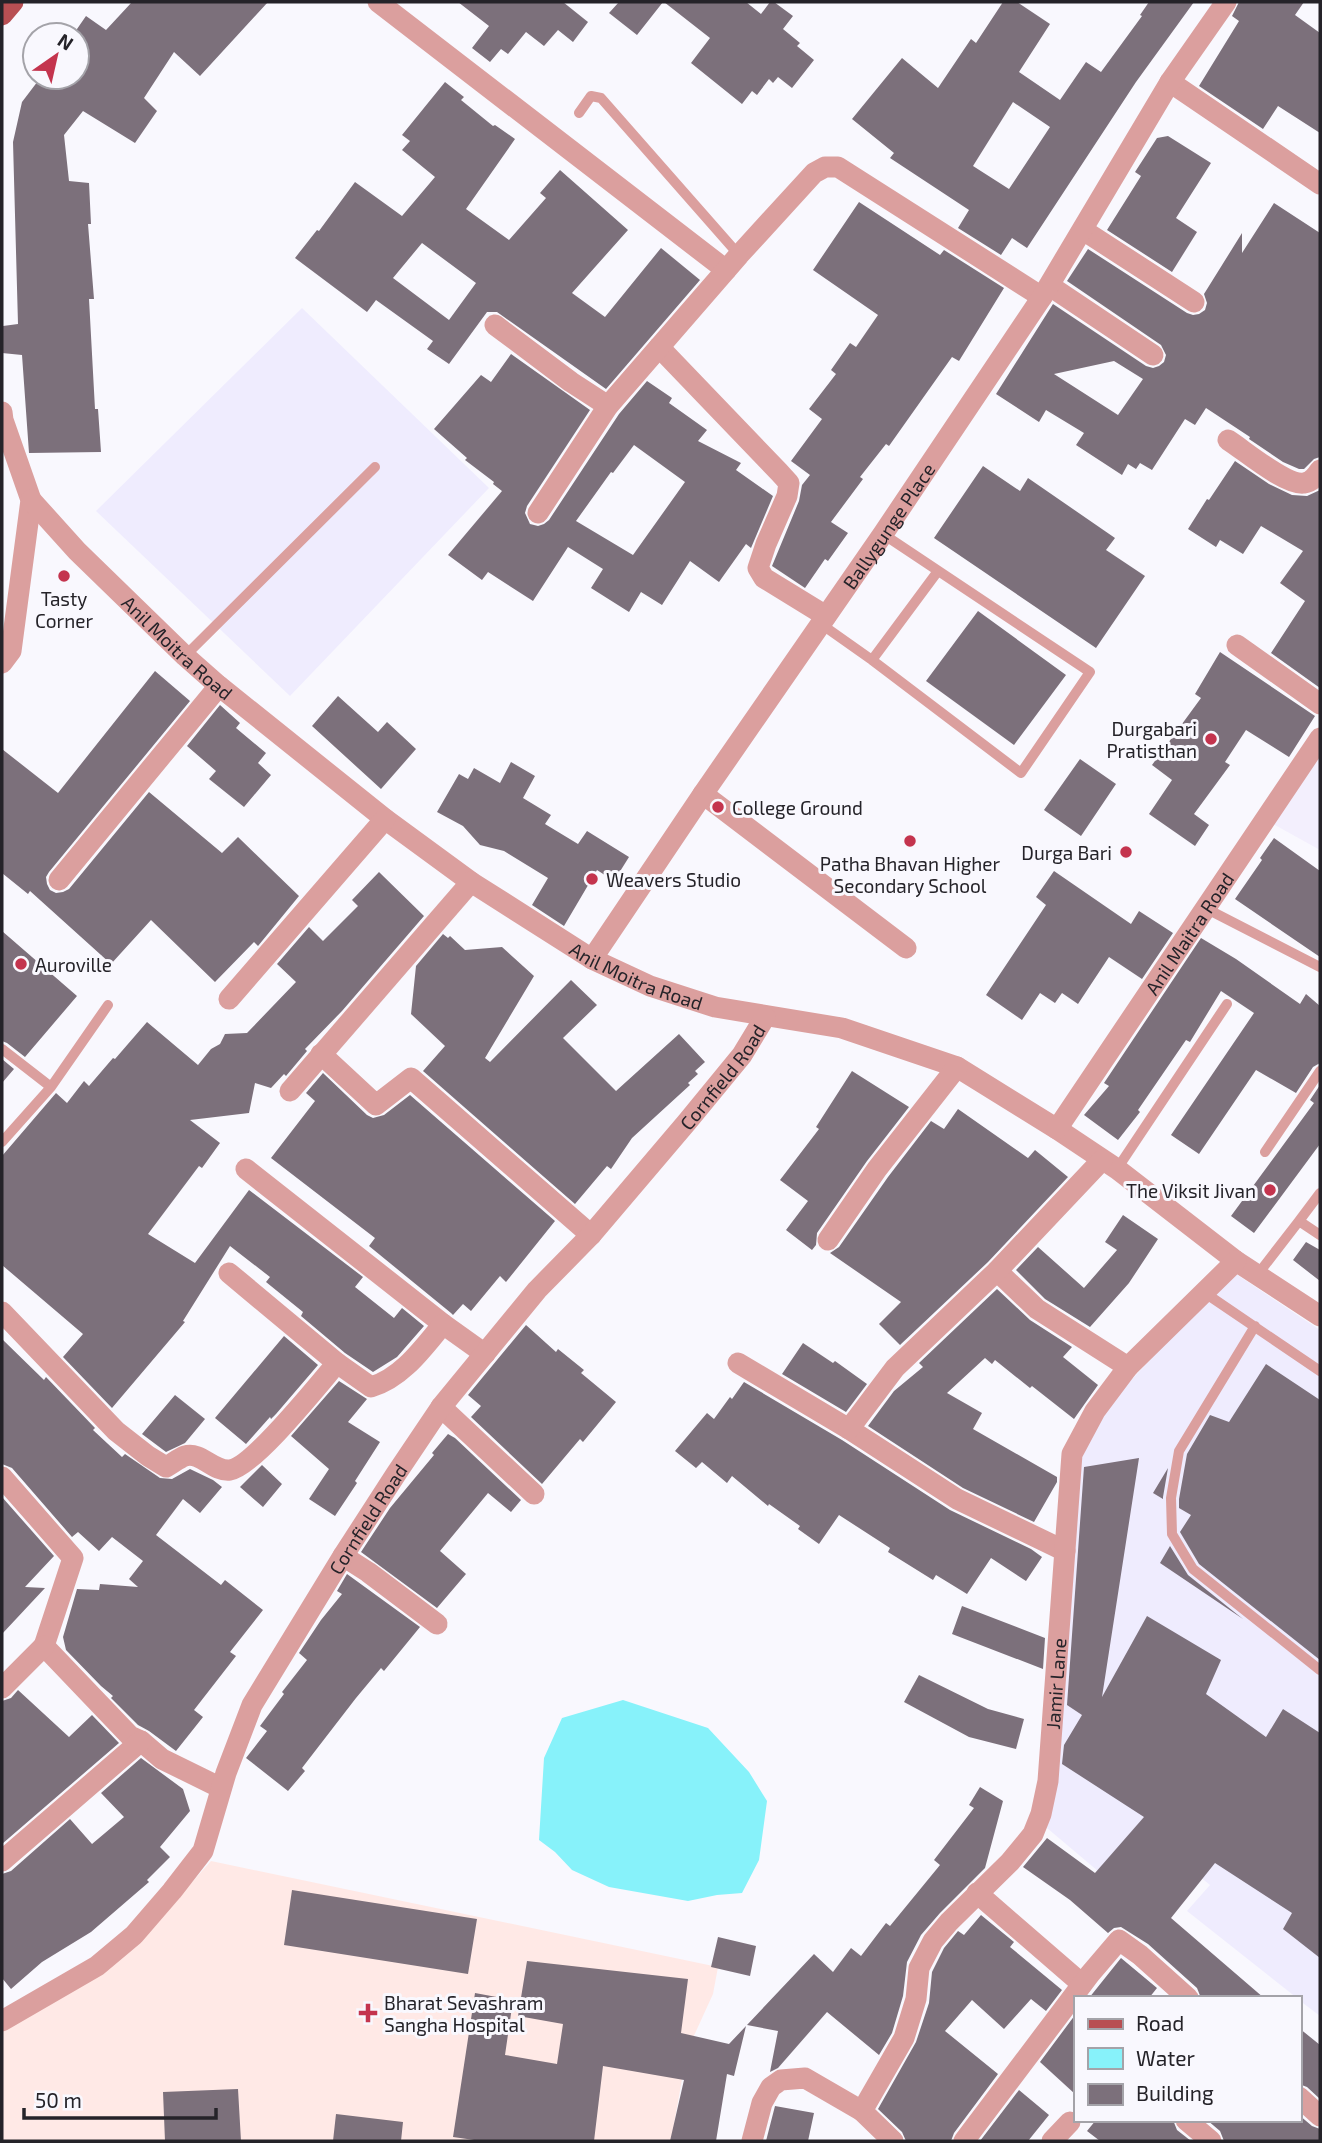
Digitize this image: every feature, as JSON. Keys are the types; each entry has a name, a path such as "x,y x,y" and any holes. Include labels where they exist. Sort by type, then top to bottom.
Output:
{"main road":[{"path":"2,15 13,2"}],"street":[{"name":"Ballygunge Place","path":"592,959 1046,291 1170,82 1226,2"},
{"path":"388,5 520,110 732,262"},
{"path":"1170,82 1320,184"},
{"path":"538,513 608,406 732,262 814,173 825,167 838,167 1153,355"},
{"path":"1083,230 1194,302"},
{"path":"495,326 608,406"},
{"path":"659,347 789,484 787,496 758,568 764,578 823,620"},
{"path":"2,412 31,500 11,651 2,663"},
{"path":"1228,440 1293,482 1306,483 1320,470"},
{"name":"Anil Moitra Road","path":"31,500 77,551 219,686 385,819 471,882 592,959 650,986 715,1007 842,1028 957,1067 1110,1165 1236,1261 1320,1316"},
{"path":"1237,645 1320,704"},
{"path":"59,880 219,686"},
{"name":"Anil Maitra Road","path":"1057,1129 1320,738"},
{"path":"703,794 906,948"},
{"path":"229,999 385,819"},
{"path":"290,1091 471,882"},
{"name":"Cornfield Road","path":"2,2021 97,1966 134,1935 203,1851 221,1788 252,1705 343,1556 441,1407 537,1290 591,1235 742,1055 765,1017"},
{"path":"321,1054 376,1105 411,1078 591,1235"},
{"path":"828,1240 877,1169 957,1067"},
{"path":"849,1429 895,1367 1110,1165"},
{"path":"246,1169 485,1354"},
{"name":"Jamir Lane","path":"863,2111 904,2038 916,1999 919,1968 933,1941 1018,1853 1033,1834 1041,1814 1048,1781 1072,1454 1094,1410 1128,1367 1236,1261"},
{"path":"997,1271 1037,1309 1128,1367"},
{"path":"229,1273 337,1363 371,1387 385,1383 411,1362 443,1324"},
{"path":"2,1312 117,1431 166,1467 185,1456 195,1456 213,1466 230,1470 246,1461 282,1427 337,1363"},
{"path":"738,1363 849,1429 957,1499 1065,1551"},
{"path":"441,1407 534,1494"},
{"path":"2,1477 74,1558 44,1646 2,1688"},
{"path":"343,1556 438,1624"},
{"path":"44,1646 131,1737 141,1741 162,1759 221,1788"},
{"path":"2,1861 141,1741"},
{"path":"977,1893 1082,1984"},
{"path":"1078,1996 1082,1984 1119,1940 1186,1996"},
{"path":"964,2141 1068,2022"},
{"path":"752,2141 762,2103 771,2087 781,2080 805,2078 863,2111 894,2141"},
{"path":"1301,2099 1320,2116"},
{"path":"1052,2141 1070,2122"},
{"path":"1188,2122 1211,2141"}],"lane":[{"path":"579,113 591,96 601,98 732,262"},
{"path":"185,656 375,467"},
{"path":"823,620 1021,773 1090,672 883,534"},
{"path":"872,660 938,571"},
{"path":"1207,909 1320,967"},
{"path":"1110,1165 1227,1004"},
{"path":"2,1142 51,1087 108,1005"},
{"path":"2,1049 51,1087"},
{"path":"1265,1152 1320,1071"},
{"path":"1258,1274 1320,1193"},
{"path":"1299,1222 1320,1236"},
{"path":"1205,1293 1320,1371"},
{"path":"1255,1326 1179,1451 1171,1498 1171,1534 1193,1569 1320,1671"}],"shaded area":[{"path":"302,308 489,488 290,696 96,511"},
{"path":"1320,746 1320,850 1266,820"},
{"path":"1233,1272 1320,1330 1320,2016 1301,2002 1301,1996 1294,1996 1187,1911 1210,1885 1145,1832 1105,1877 1047,1828 1078,1453 1102,1411"},
{"name":"Bharat Sevashram Sangha Hospital","path":"211,1861 718,1967 713,1994 687,2051 671,2141 2,2141 2,2031 136,1945"}],"water":[{"path":"623,1700 708,1728 749,1772 767,1801 759,1860 742,1893 688,1901 609,1887 572,1870 539,1840 544,1758 562,1718"}],"building":[{"path":"132,2 268,2 200,76 174,52 144,98 157,111 135,143 83,111 64,135 69,181 89,183 91,224 88,224 94,299 89,299 95,409 98,409 101,452 29,453 22,355 2,353 3,326 18,324 13,142 22,102 30,91 91,91 91,21 83,21 86,16 106,30"},
{"path":"458,2 563,2 588,22 573,42 558,30 544,46 526,32 508,54 501,49 490,62 472,48 489,26"},
{"path":"619,2 663,2 637,35 609,13"},
{"path":"664,2 746,2 761,14 770,2 774,2 793,16 783,29 800,43 797,46 814,60 792,88 778,77 773,83 769,79 757,95 752,91 742,104 691,63 710,38"},
{"path":"1003,2 1017,2 1050,24 1019,72 1060,100 1086,62 1101,72 1142,16 1140,15 1149,2 1194,2 1136,82 1027,248 1012,238 1001,255 958,228 969,210 890,158 894,153 852,119 902,58 938,88 971,39 976,43","holes":["1013,102 1050,127 1009,189 973,166"]},
{"path":"1239,2 1304,2 1295,15 1320,33 1320,133 1278,106 1263,129 1199,86 1239,21 1232,16"},
{"path":"445,82 464,97 461,100 493,126 515,139 466,209 509,240 546,198 540,193 560,170 628,230 572,293 605,317 661,248 700,280 606,389 497,312 487,312 449,364 427,349 433,341 376,300 367,312 295,258 317,230 319,231 355,182 402,216 435,177 402,150 410,141 402,135","holes":["422,243 476,283 449,320 393,278"]},
{"path":"1168,136 1211,163 1176,218 1197,232 1172,272 1107,230 1141,176 1135,172 1157,138"},
{"path":"859,202 940,255 944,250 1004,288 959,361 952,357 889,446 886,444 860,477 863,479 831,522 848,533 828,561 825,559 805,588 772,566 799,501 802,485 810,475 791,461 822,419 809,409 836,374 831,370 850,343 856,347 878,315 813,270"},
{"path":"1274,203 1320,233 1320,457 1304,469 1283,462 1206,408 1195,425 1185,419 1152,470 1140,463 1136,469 1128,464 1122,475 1076,445 1084,433 1046,410 1039,422 996,394 1053,304 1146,366 1153,368 1164,362 1166,355 1161,345 1067,281 1088,249 1193,315 1205,310 1207,303 1204,294 1242,233 1242,253","holes":["1114,361 1143,379 1118,415 1054,374"]},
{"path":"511,354 590,410 527,506 525,513 530,524 538,526 549,520 619,414 647,381 672,398 669,403 707,430 698,441 741,463 736,470 773,496 751,548 746,544 719,582 690,561 662,605 641,592 629,612 591,588 603,569 568,547 533,601 488,572 482,580 448,555 502,491 434,429 481,375 491,382","holes":["634,445 685,482 633,555 576,521"]},
{"path":"1235,461 1269,484 1292,495 1307,496 1320,490 1320,688 1271,653 1305,601 1280,583 1303,551 1261,526 1243,554 1220,540 1216,547 1188,529"},
{"path":"983,466 1020,491 1028,478 1115,538 1106,550 1145,576 1096,648 934,538"},
{"path":"978,611 1066,675 1014,745 926,681"},
{"path":"1220,652 1315,716 1289,757 1246,730 1225,762 1230,765 1194,814 1209,825 1195,846 1149,814 1172,780 1152,765 1201,698 1195,694"},
{"path":"155,671 190,701 49,872 46,877 47,884 50,890 56,893 69,889 149,792 222,853 238,837 299,896 258,946 254,942 215,982 151,920 111,964 30,891 28,894 2,873 2,749 58,793"},
{"path":"338,696 378,732 387,722 416,749 381,789 312,726"},
{"path":"220,705 240,723 236,728 266,753 258,763 271,775 244,807 209,779 216,771 187,746"},
{"path":"1080,759 1116,784 1081,836 1044,810"},
{"path":"511,762 535,776 523,798 551,815 545,824 578,844 587,831 629,857 614,881 597,870 564,926 532,905 548,878 504,851 480,845 463,826 437,812 459,774 468,779 474,768 500,783"},
{"path":"1274,838 1320,871 1320,957 1235,899"},
{"path":"1054,871 1131,924 1139,911 1173,933 1142,979 1109,957 1078,1004 1062,993 1055,1003 1040,993 1022,1020 986,995 1046,905 1036,897"},
{"path":"379,872 424,916 342,1011 305,1049 307,1051 286,1076 284,1074 271,1088 255,1083 249,1113 190,1120 220,1143 202,1168 199,1166 148,1234 195,1263 249,1190 363,1277 355,1287 394,1318 402,1308 424,1326 397,1357 373,1372 345,1353 301,1316 303,1312 266,1282 270,1277 230,1246 183,1321 185,1322 112,1408 63,1357 83,1334 2,1265 2,1156 56,1093 67,1103 84,1081 89,1086 147,1022 198,1065 211,1049 220,1044 225,1034 247,1033 296,982 277,964 309,927 323,941 358,906 352,900"},
{"name":"Auroville","path":"2,931 77,996 25,1057 2,1041"},
{"path":"443,934 448,938 450,936 465,950 502,947 534,976 485,1058 490,1062 571,980 597,1005 563,1038 616,1091 679,1034 705,1062 695,1071 698,1074 688,1083 690,1085 632,1138 611,1169 607,1166 575,1204 423,1071 445,1046 411,1014 416,966"},
{"path":"1201,938 1300,1004 1306,994 1320,1006 1320,1063 1313,1067 1296,1093 1256,1070 1199,1154 1171,1135 1254,1013 1221,991 1190,1042 1186,1040 1138,1110 1140,1112 1118,1140 1084,1115 1109,1086 1104,1083"},
{"path":"2,1059 14,1069 2,1083"},
{"path":"852,1071 909,1107 817,1233 816,1245 812,1250 786,1230 808,1201 780,1180 819,1129 816,1127"},
{"path":"323,1073 373,1118 384,1115 410,1095 555,1221 506,1282 500,1276 471,1311 463,1304 453,1315 369,1246 375,1238 271,1158 315,1101 306,1093"},
{"path":"1320,1085 1320,1144 1254,1233 1231,1216 1314,1103 1310,1100"},
{"path":"958,1109 1028,1158 1035,1150 1068,1177 988,1262 900,1345 879,1324 901,1302 830,1253 839,1247 931,1121 944,1129"},
{"path":"1123,1215 1158,1239 1129,1283 1090,1327 1045,1299 1016,1270 1038,1247 1084,1288 1117,1250 1105,1242"},
{"path":"1306,1242 1320,1250 1320,1281 1293,1260"},
{"path":"997,1289 1030,1320 1072,1347 1063,1357 1098,1385 1074,1419 995,1360 992,1364 985,1358 947,1393 982,1413 973,1429 1057,1477 1057,1482 1034,1522 963,1488 868,1426 894,1391 923,1367 919,1363"},
{"path":"526,1325 556,1352 558,1349 584,1370 581,1373 616,1402 583,1442 580,1439 542,1484 471,1417 481,1406 468,1395"},
{"path":"284,1336 318,1365 246,1444 215,1418"},
{"path":"2,1339 44,1380 46,1377 95,1428 93,1430 122,1457 125,1454 160,1478 172,1479 190,1469 222,1487 200,1513 183,1499 156,1535 221,1585 225,1580 263,1610 230,1652 236,1656 194,1710 203,1717 176,1751 138,1725 66,1650 63,1637 77,1589 99,1590 100,1584 138,1587 129,1579 143,1561 112,1537 99,1551 78,1532 72,1537 12,1468 2,1464"},
{"path":"803,1343 833,1363 835,1361 867,1384 846,1412 782,1374"},
{"path":"1266,1364 1320,1400 1320,1660 1199,1564 1180,1532 1191,1515 1179,1508 1187,1454 1210,1415 1229,1422"},
{"path":"339,1381 367,1399 348,1422 380,1442 335,1516 309,1499 329,1469 291,1436"},
{"path":"744,1382 842,1440 950,1510 1031,1549 1042,1557 1026,1581 991,1558 967,1594 936,1575 933,1580 888,1552 890,1548 839,1515 819,1544 798,1529 800,1526 769,1504 768,1506 732,1476 727,1483 702,1462 696,1468 675,1451 707,1413 714,1419"},
{"path":"175,1395 205,1419 185,1443 166,1452 142,1434"},
{"path":"448,1434 521,1500 511,1512 488,1493 440,1551 466,1574 437,1608 361,1552 390,1508"},
{"path":"1139,1458 1102,1697 1147,1616 1221,1660 1206,1694 1266,1737 1283,1709 1320,1733 1320,1958 1283,1929 1292,1913 1215,1863 1171,1918 1262,1996 1200,1996 1197,1988 1148,1944 1121,1927 1108,1933 1070,1900 1023,1867 1047,1838 1095,1873 1144,1817 1062,1764 1064,1745 1082,1715 1067,1705 1084,1467"},
{"path":"262,1465 282,1484 263,1507 240,1487"},
{"path":"1168,1468 1163,1497 1163,1499 1153,1493"},
{"path":"2,1497 54,1556 25,1587 45,1588 2,1634"},
{"path":"1170,1546 1188,1575 1243,1619 1160,1563"},
{"path":"347,1574 420,1627 384,1671 381,1668 356,1698 302,1768 305,1771 288,1791 246,1758 267,1731 260,1726 307,1660 299,1653 342,1594 337,1591"},
{"path":"962,1606 1045,1638 1043,1669 952,1634"},
{"path":"919,1675 988,1709 1024,1719 1016,1749 969,1737 904,1702"},
{"path":"18,1690 69,1737 92,1715 119,1743 2,1844 2,1701 11,1698"},
{"path":"141,1758 183,1789 190,1811 160,1847 170,1857 147,1880 149,1882 91,1932 42,1962 11,1989 2,1978 2,1874 11,1871 70,1819 92,1844 124,1817 101,1793"},
{"path":"980,1787 1003,1801 985,1868 921,1935 907,1962 903,1996 892,2033 879,2055 827,2012 778,2068 770,2072 778,2031 747,2025 814,1954 833,1972 851,1948 861,1956 886,1923 890,1926 940,1865 934,1860 974,1808 969,1805"},
{"path":"292,1890 477,1919 468,1974 284,1945"},
{"path":"981,1915 1014,1942 1010,1947 1062,1990 1046,2011 1031,1999 1004,2029 972,2000 945,2031 998,2074 954,2133 951,2141 906,2141 902,2132 878,2109 916,2042 929,2003 932,1972 944,1948 958,1931 964,1935"},
{"path":"718,1937 756,1946 750,1976 711,1967"},
{"path":"1121,1958 1157,1988 1151,1996 1091,1996"},
{"path":"527,1961 688,1979 681,2033 729,2044 746,2026 734,2076 727,2074 716,2141 670,2141 684,2080 603,2066 594,2141 481,2141 453,2137 475,1993 513,2000 505,2055 557,2064 563,2024 518,2016"},
{"path":"1074,2016 1074,2093 1040,2062"},
{"path":"1301,2030 1320,2045 1320,2099 1301,2085"},
{"path":"238,2089 241,2141 165,2141 163,2092"},
{"path":"1019,2090 1049,2115 1028,2141 980,2141"},
{"path":"775,2106 814,2113 808,2141 766,2141"},
{"path":"336,2114 403,2122 401,2141 333,2141"},
{"path":"1301,2117 1320,2129 1320,2141 1224,2141 1220,2131 1209,2122 1301,2122"},
{"path":"1094,2122 1174,2122 1177,2130 1191,2141 1100,2141 1087,2131"}],"place":[{"name":"Tasty Corner","path":"64,576"},
{"name":"Durgabari Pratisthan","path":"1211,739"},
{"name":"College Ground","path":"718,807"},
{"name":"Patha Bhavan Higher Secondary School","path":"910,841"},
{"name":"Durga Bari","path":"1126,852"},
{"name":"Weavers Studio","path":"592,879"},
{"name":"Auroville","path":"21,964"},
{"name":"The Viksit Jivan","path":"1270,1190"},
{"name":"Bharat Sevashram Sangha Hospital","path":"368,2013"}]}
